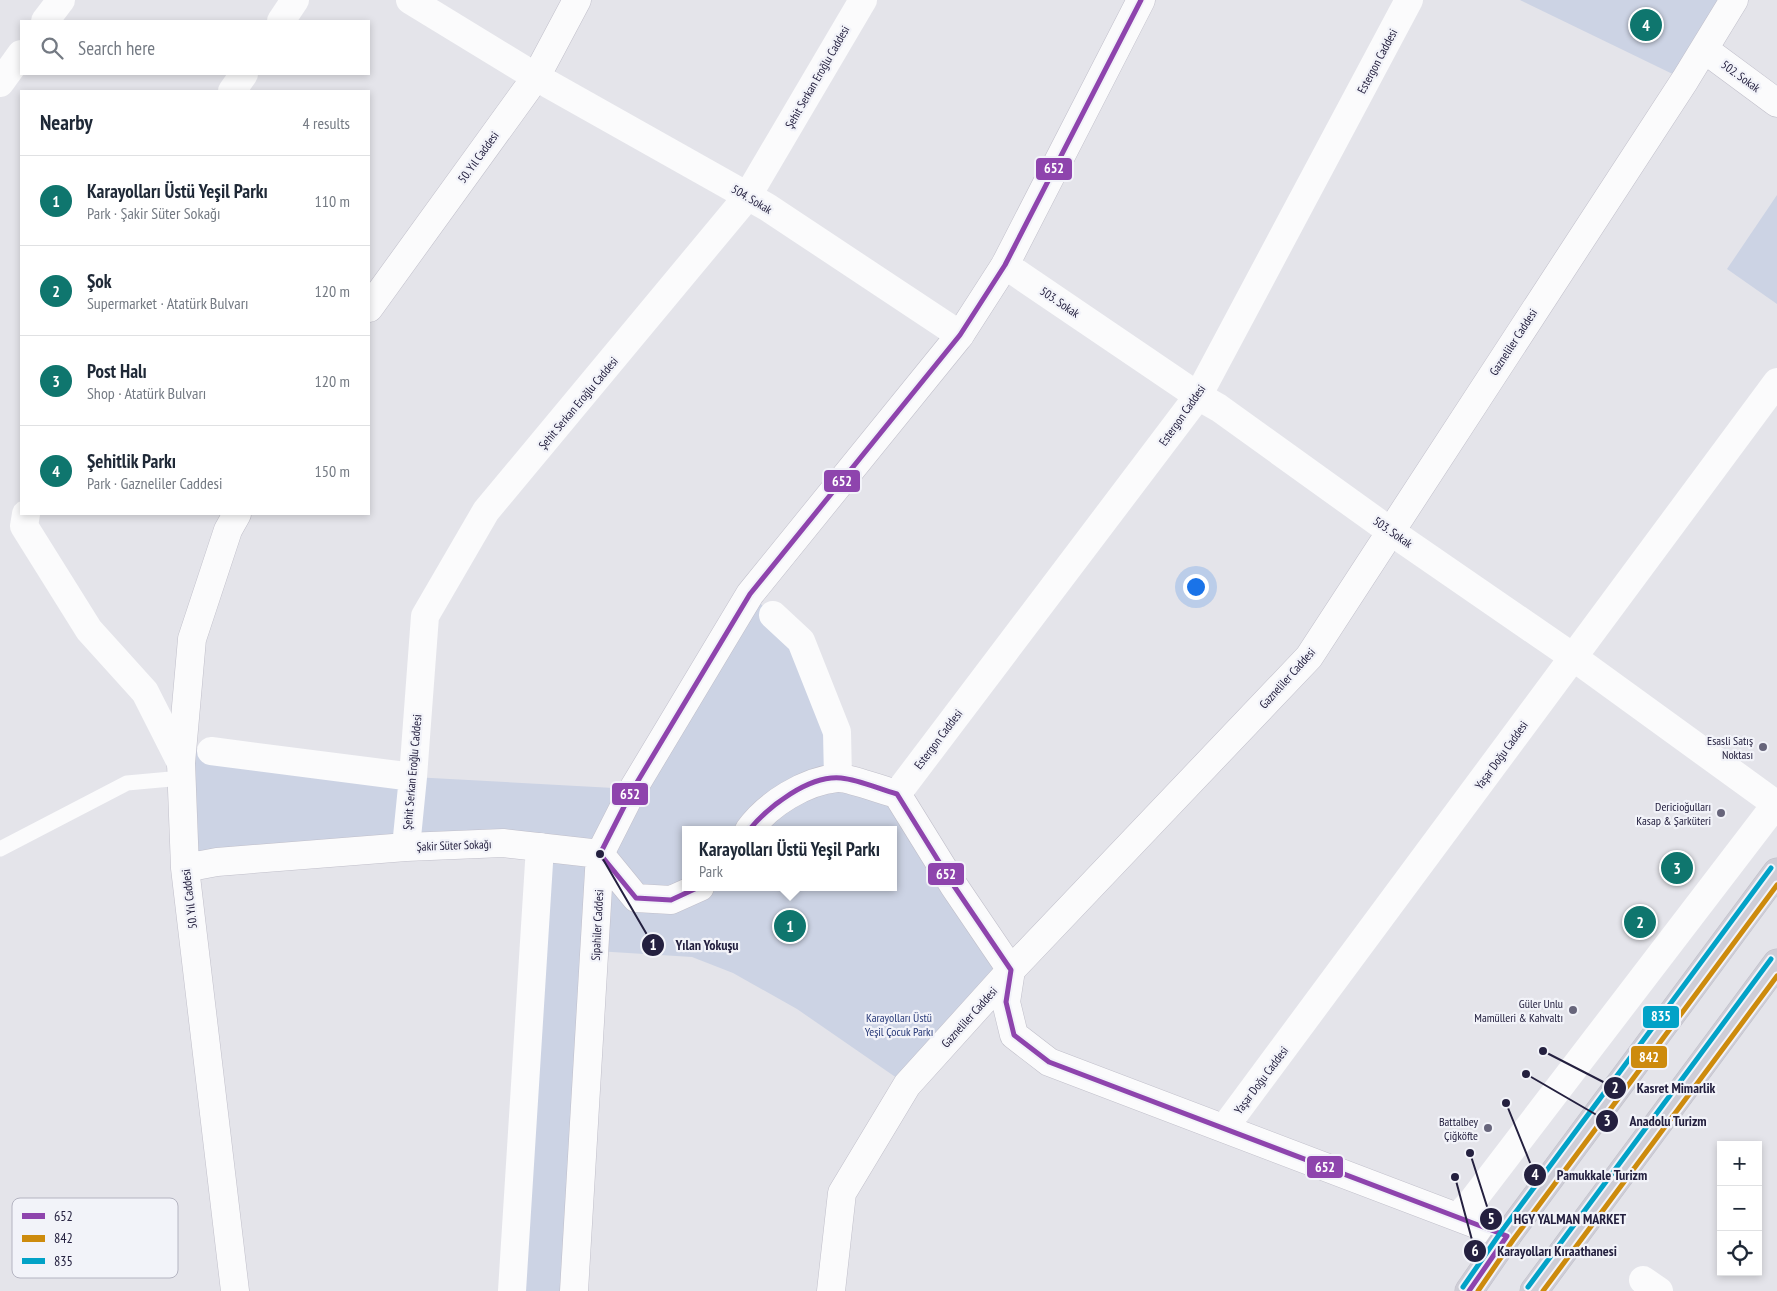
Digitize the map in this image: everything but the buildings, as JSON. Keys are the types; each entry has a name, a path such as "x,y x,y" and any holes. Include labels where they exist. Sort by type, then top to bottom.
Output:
{"main road":[{"path":"1469,1291 1507,1236 1777,872"},
{"path":"1534,1291 1777,963"}],"street":[{"path":"47,20 61,0"},
{"path":"282,20 295,0"},
{"name":"504. Sokak","path":"410,0 536,77 747,197 960,335"},
{"name":"50. Yıl Caddesi","path":"370,307 536,77 577,0"},
{"name":"Şehit Serkan Eroğlu Caddesi","path":"406,847 425,616 486,512 747,197 863,0"},
{"name":"Sipahiler Caddesi","path":"574,1291 600,854 632,789 750,594 960,335 1005,265 1141,0"},
{"name":"Estergon Caddesi","path":"897,794 1198,396 1409,0"},
{"name":"Gazneliler Caddesi","path":"831,1291 842,1193 907,1085 1011,970 1308,657 1704,50 1734,0"},
{"name":"502. Sokak","path":"1704,50 1777,103"},
{"path":"0,83 20,55"},
{"path":"233,90 243,75"},
{"name":"503. Sokak","path":"1005,265 1218,408 1390,531 1574,657 1776,804"},
{"name":"Yaşar Doğu Caddesi","path":"1225,1127 1777,382"},
{"path":"26,515 24,526 89,630 145,692 181,770"},
{"name":"50. Yıl Caddesi","path":"235,1291 185,868 181,770 192,639 228,530 236,515"},
{"path":"773,615 801,641 837,732 838,778"},
{"path":"211,751 413,777"},
{"path":"752,826 756,820 798,789 838,778 897,794 954,886 1011,970 1006,1002 1014,1035 1049,1062 1225,1127 1507,1236"},
{"path":"1458,1216 1470,1204 1776,804"},
{"name":"Şakir Süter Sokağı","path":"185,868 217,862 406,847 503,843 600,854"},
{"path":"512,1291 540,847"},
{"path":"600,854 636,898 671,900 691,891"}],"lane":[{"path":"0,849 126,783 181,770"}],"green space":[{"path":"1520,0 1734,0 1685,80"},
{"path":"1777,195 1777,304 1727,269"},
{"name":"Karayolları Üstü Yeşil Çocuk Parkı","path":"750,594 801,641 839,778 897,794 1011,970 907,1085 797,1009 733,973 692,957 596,951 574,1291 512,1291 540,847 185,868 181,746 413,777 632,789"}],"transit line":[{"name":"652","path":"690,891 671,900 636,898 600,854 633,789 750,594 960,335 1005,265 1141,0"},
{"name":"652","path":"753,826 778,802 803,787 829,778 848,779 897,794 954,886 1011,970 1006,1002 1014,1035 1049,1062 1507,1236 1469,1291"},
{"name":"835","path":"1463,1287 1501,1232 1771,868"},
{"name":"842","path":"1478,1291 1513,1240 1777,885"},
{"name":"835","path":"1528,1287 1771,959"},
{"name":"842","path":"1543,1291 1777,976"}],"place":[{"name":"Şehitlik Parkı","path":"1646,25"},
{"name":"Esasli Satış Noktası","path":"1763,747"},
{"name":"Dericioğulları Kasap & Şarküteri","path":"1721,813"},
{"name":"Yılan Yokuşu","path":"600,854"},
{"name":"Post Halı","path":"1677,868"},
{"name":"Şok","path":"1640,922"},
{"name":"Karayolları Üstü Yeşil Parkı","path":"790,926"},
{"name":"Güler Unlu Mamülleri & Kahvaltı","path":"1573,1010"},
{"name":"Kasret Mimarlik","path":"1543,1051"},
{"name":"Anadolu Turizm","path":"1526,1074"},
{"name":"Pamukkale Turizm","path":"1506,1103"},
{"name":"Battalbey Çiğköfte","path":"1488,1128"},
{"name":"HGY YALMAN MARKET","path":"1470,1153"},
{"name":"Karayolları Kıraathanesi","path":"1455,1177"}]}
